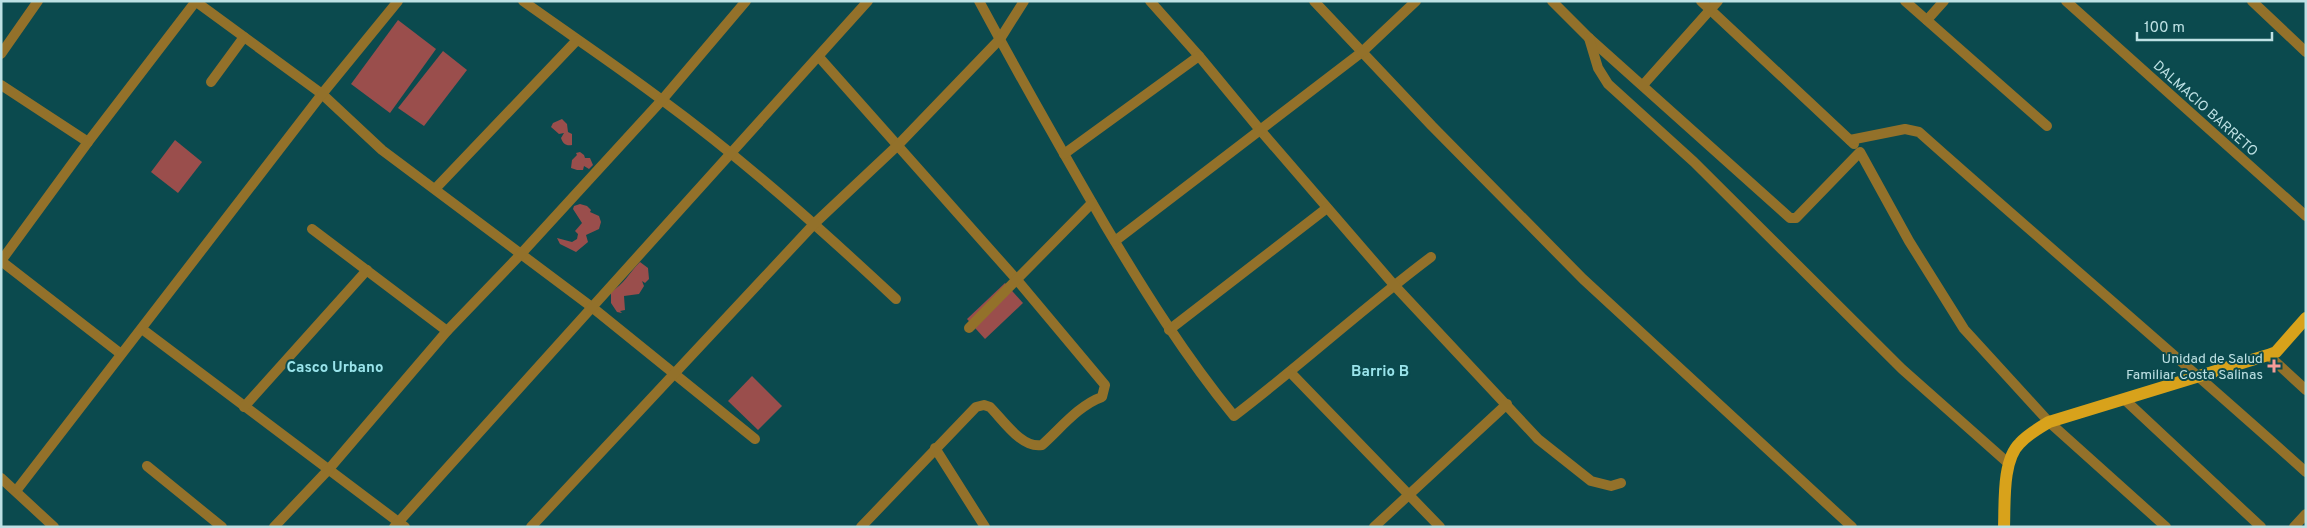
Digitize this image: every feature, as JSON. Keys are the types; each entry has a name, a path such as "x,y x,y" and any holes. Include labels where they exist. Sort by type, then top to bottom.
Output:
{"main road":[{"path":"2004,527 2008,464 2018,444 2049,422 2276,352 2306,318"}],"street":[{"path":"1,54 38,1"},
{"path":"121,354 1,261 88,142 196,1 322,94 382,150 593,308 675,372 755,439"},
{"path":"16,491 121,354 142,330 322,94 398,1"},
{"path":"523,1 662,100 732,154 815,223 896,299"},
{"path":"142,330 329,469 400,525 820,57 868,1"},
{"path":"979,1 1092,203 1169,330 1199,374 1234,416 1291,373 1394,285 1431,257"},
{"path":"531,527 815,223 898,145 1000,39 1024,1"},
{"path":"1314,1 1583,279 1852,527"},
{"path":"1115,242 1362,52 1416,1"},
{"path":"1552,1 1589,38 1790,218 1796,218 1860,152"},
{"path":"1701,1 1850,140 1860,152 1909,241 1964,329 2049,422 2166,527"},
{"path":"1643,85 1718,1"},
{"path":"1905,1 2047,126"},
{"path":"1927,20 1944,1"},
{"name":"DALMACIO BARRETO","path":"2066,1 2306,216"},
{"path":"2252,1 2306,52"},
{"path":"274,527 329,469 447,331 520,255 662,100 742,2"},
{"path":"1154,2 1261,131 1394,285 1538,439 1581,475 1600,485 1611,486 1621,483"},
{"path":"211,82 244,36"},
{"path":"1589,38 1598,68 1608,84 1694,162 1896,362 2008,464"},
{"path":"435,189 577,40"},
{"path":"1064,154 1199,56"},
{"path":"820,57 1018,280 1104,381 1102,397 1083,409 1042,445 1027,444 990,407 984,405 976,407 861,527"},
{"path":"1,85 88,142"},
{"path":"1850,140 1905,128 1919,132 2031,232 2200,376 2306,472"},
{"path":"969,328 1092,203"},
{"path":"1169,330 1327,208"},
{"path":"312,228 447,331"},
{"path":"244,407 367,270"},
{"path":"2268,355 2306,390"},
{"path":"1291,373 1440,527"},
{"path":"2124,399 2261,527"},
{"path":"1374,527 1507,404"},
{"path":"935,448 985,527"},
{"path":"147,466 222,527"},
{"path":"1,478 54,527"},
{"path":"2294,527 2306,514"}],"shaded area":[{"path":"398,20 436,49 390,113 351,84"},
{"path":"443,51 467,70 424,126 398,108"},
{"path":"562,119 567,124 568,132 572,134 572,145 564,143 561,138 564,133 559,134 551,127 553,123"},
{"path":"175,140 202,162 178,193 151,172"},
{"path":"580,152 585,158 590,158 593,165 589,169 584,166 583,170 571,168 572,160 577,155 576,153"},
{"path":"580,204 587,206 591,210 590,212 599,216 601,222 599,229 586,235 588,242 576,252 560,244 557,238 572,242 577,239 578,234 575,231 582,223 573,209 574,206"},
{"path":"640,262 648,268 649,279 645,283 642,281 644,286 639,294 624,296 625,310 620,311 622,313 617,312 611,303 611,292 623,282"},
{"path":"1005,283 1023,303 985,339 967,319"},
{"path":"752,376 782,406 758,430 728,401"}],"place":[{"name":"Unidad de Salud Familiar Costa Salinas","path":"2274,366"}],"district":[{"name":"Casco Urbano","path":"335,367"},
{"name":"Barrio B","path":"1380,371"}]}
